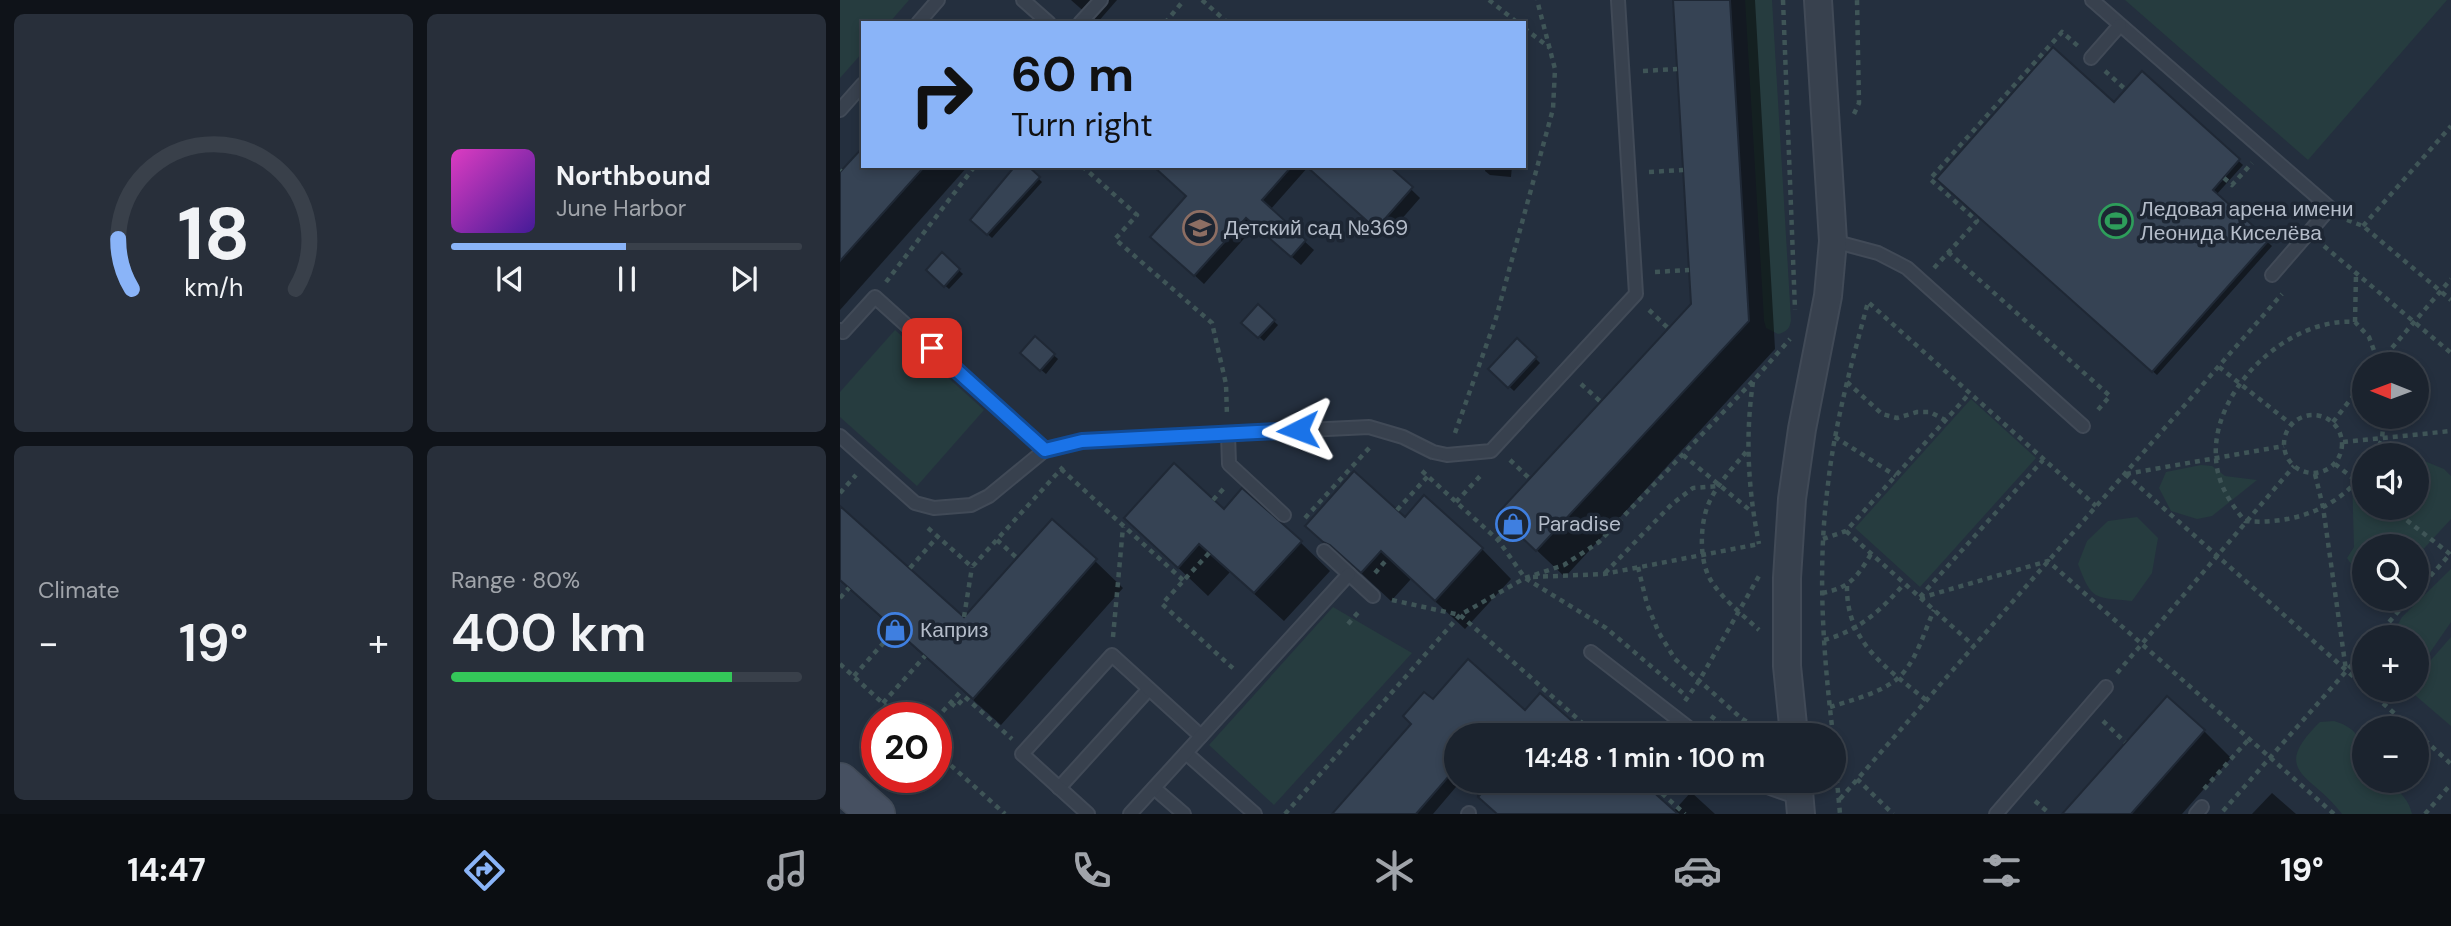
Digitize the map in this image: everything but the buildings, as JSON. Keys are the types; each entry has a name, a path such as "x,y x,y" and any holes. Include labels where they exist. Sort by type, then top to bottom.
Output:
{"main road":[{"path":"840,782 876,814"}],"street":[{"path":"1793,723 1787,666 1792,499 1802,429 1828,296 1833,241 1818,0"}],"lane":[{"path":"920,21 938,0"},
{"path":"1023,0 1047,21"},
{"path":"1082,21 1101,0"},
{"path":"840,436 915,503 934,508 971,505 989,496 1045,450 1082,441 1369,427 1447,455 1491,451 1636,294 1618,0"},
{"path":"2092,0 2330,208 2272,275"},
{"path":"2091,58 2120,25"},
{"path":"840,110 861,86"},
{"path":"1833,241 1878,253 1907,268 2083,426"},
{"path":"840,330 843,332 874,297 1045,450"},
{"path":"1228,434 1229,464 1284,515"},
{"path":"1324,551 1373,596"},
{"path":"1130,814 1349,573"},
{"path":"1591,652 1683,723"},
{"path":"1088,814 1022,754 1112,655 1201,736"},
{"path":"1996,814 2106,687"},
{"path":"1059,788 1149,689"},
{"path":"1186,753 1255,814"},
{"path":"1154,788 1184,814"}],"path":[{"path":"1166,21 1184,0"},
{"path":"1202,0 1226,21"},
{"path":"1489,0 1515,21"},
{"path":"1447,455 1496,318 1553,109 1555,69 1537,0"},
{"path":"1783,0 1795,312"},
{"path":"1526,30 1550,49"},
{"path":"1922,281 1977,220 1930,179 2062,32 2091,58"},
{"path":"1642,71 1677,69"},
{"path":"2363,226 2451,126"},
{"path":"2224,178 2232,185 2264,150"},
{"path":"874,297 974,168"},
{"path":"1084,168 1137,215 1115,239 1212,323 1226,384 1228,434"},
{"path":"1648,172 1683,170"},
{"path":"2340,229 2348,220 2363,226 2451,300"},
{"path":"2315,256 2332,237"},
{"path":"2324,246 2451,353"},
{"path":"1948,252 2110,396 2083,426"},
{"path":"1654,272 1689,270"},
{"path":"2356,273 2356,322 2369,337 2375,352"},
{"path":"2389,352 2451,279"},
{"path":"1840,799 2289,286"},
{"path":"1831,723 1824,640 1823,539 1835,437 1846,382 1868,302 2096,507"},
{"path":"1641,303 1669,329"},
{"path":"2245,521 2227,496 2216,458 2218,432 2228,404 2240,384 2261,360 2287,341 2311,329 2339,321 2356,322"},
{"path":"1285,814 1460,615 1525,578 1564,565 1599,542 1753,381 1789,341 1792,333"},
{"path":"2218,367 2291,425"},
{"path":"1573,376 1601,402"},
{"path":"1753,381 1747,450 1760,554"},
{"path":"1846,382 1882,414 1897,418 1917,412 1930,412 1946,420"},
{"path":"1823,539 1846,531 1969,394"},
{"path":"2333,422 2352,397"},
{"path":"2312,415 2323,416 2333,422 2340,431 2343,442 2336,464 2315,474 2294,466 2287,457 2284,446 2291,425 2300,418 2312,415"},
{"path":"2380,443 2383,429"},
{"path":"2343,442 2451,431"},
{"path":"1835,437 1896,476"},
{"path":"1284,515 1297,527 1375,440"},
{"path":"2125,474 2284,446"},
{"path":"1747,450 1719,486 1708,506 1703,533 1703,555 1709,577 1724,597 1760,630"},
{"path":"1502,453 1530,479"},
{"path":"1683,455 1753,513"},
{"path":"1920,598 2043,460"},
{"path":"2336,464 2352,476"},
{"path":"2106,687 2294,466"},
{"path":"840,493 862,468"},
{"path":"1061,469 1184,581"},
{"path":"1420,469 1498,540 1525,578 1606,628 1697,705"},
{"path":"2125,474 2352,676"},
{"path":"2315,474 2323,507 2346,671"},
{"path":"2245,521 2284,521 2306,515 2323,507 2352,485"},
{"path":"1213,500 1226,486"},
{"path":"1604,574 1672,504 1693,488 1719,486"},
{"path":"1397,510 1412,493"},
{"path":"2406,520 2450,554 2429,578"},
{"path":"1112,655 1123,526"},
{"path":"1498,540 1510,527"},
{"path":"1846,531 1974,646"},
{"path":"910,568 938,536"},
{"path":"997,540 1017,558"},
{"path":"1525,578 1604,574 1759,544"},
{"path":"1209,553 1162,604 1250,683"},
{"path":"1822,593 1847,586 1871,554"},
{"path":"1375,572 1388,558"},
{"path":"1920,598 2048,561"},
{"path":"2048,561 2334,814"},
{"path":"1760,565 1760,589"},
{"path":"964,617 972,567"},
{"path":"1639,567 1647,604 1659,633 1675,659 1749,723"},
{"path":"1687,697 1760,575"},
{"path":"1824,640 1856,629 1882,609 1904,583"},
{"path":"1847,586 1846,601 1856,629 1869,653 1926,701"},
{"path":"840,597 849,588"},
{"path":"1373,596 1460,615 1582,723"},
{"path":"1829,707 1880,690 1899,678 1917,650 1934,610"},
{"path":"2386,625 2399,611"},
{"path":"1760,617 1761,643"},
{"path":"854,676 895,630"},
{"path":"884,702 925,656"},
{"path":"840,664 882,702"},
{"path":"2220,814 2352,664"},
{"path":"952,702 962,690"},
{"path":"952,704 956,707 965,697 1025,751"},
{"path":"2382,702 2398,716"},
{"path":"1706,712 1720,723"},
{"path":"2099,718 2125,742"},
{"path":"2199,811 2194,800 2249,738"},
{"path":"2429,744 2451,764"},
{"path":"952,766 1005,814"},
{"path":"1857,779 1893,814"},
{"path":"2425,814 2451,784"},
{"path":"1662,793 1685,814"},
{"path":"1839,793 1840,814"},
{"path":"2030,796 2050,814"}],"green space":[{"path":"840,0 909,0 891,21 861,21 861,54 840,78"},
{"path":"1745,0 1772,0 1791,320 1788,329 1778,334 1766,328 1764,321"},
{"path":"2125,0 2447,0 2308,160"},
{"path":"895,330 984,410 917,486 840,417 840,392"},
{"path":"1971,399 2036,458 1920,587 1855,528"},
{"path":"2429,463 2444,469 2451,476 2451,519 2429,543 2429,534 2354,534 2353,520 2429,520"},
{"path":"2201,465 2212,466 2225,476 2257,480 2212,516 2197,519 2171,511 2159,488 2166,472"},
{"path":"2137,517 2158,538 2152,573 2132,601 2096,595 2087,585 2078,564 2087,541 2108,521"},
{"path":"2352,550 2352,566 2347,558"},
{"path":"2451,569 2451,622 2429,654 2429,625 2398,625 2408,611 2429,611 2429,591"},
{"path":"1333,607 1412,653 1274,805 1209,745"},
{"path":"2451,637 2451,726 2423,702 2429,702 2429,662"},
{"path":"2334,721 2352,730 2352,793 2400,793 2412,814 2342,814 2309,781 2296,763 2297,752 2320,722"}],"place":[{"name":"Ледовая арена имени Леонида Киселёва","path":"2116,221"},
{"name":"Детский сад №369","path":"1200,228"},
{"name":"Paradise","path":"1513,524"},
{"name":"Каприз","path":"895,630"}],"route":[{"path":"932,348 1045,450 1082,441 1298,430"}]}
